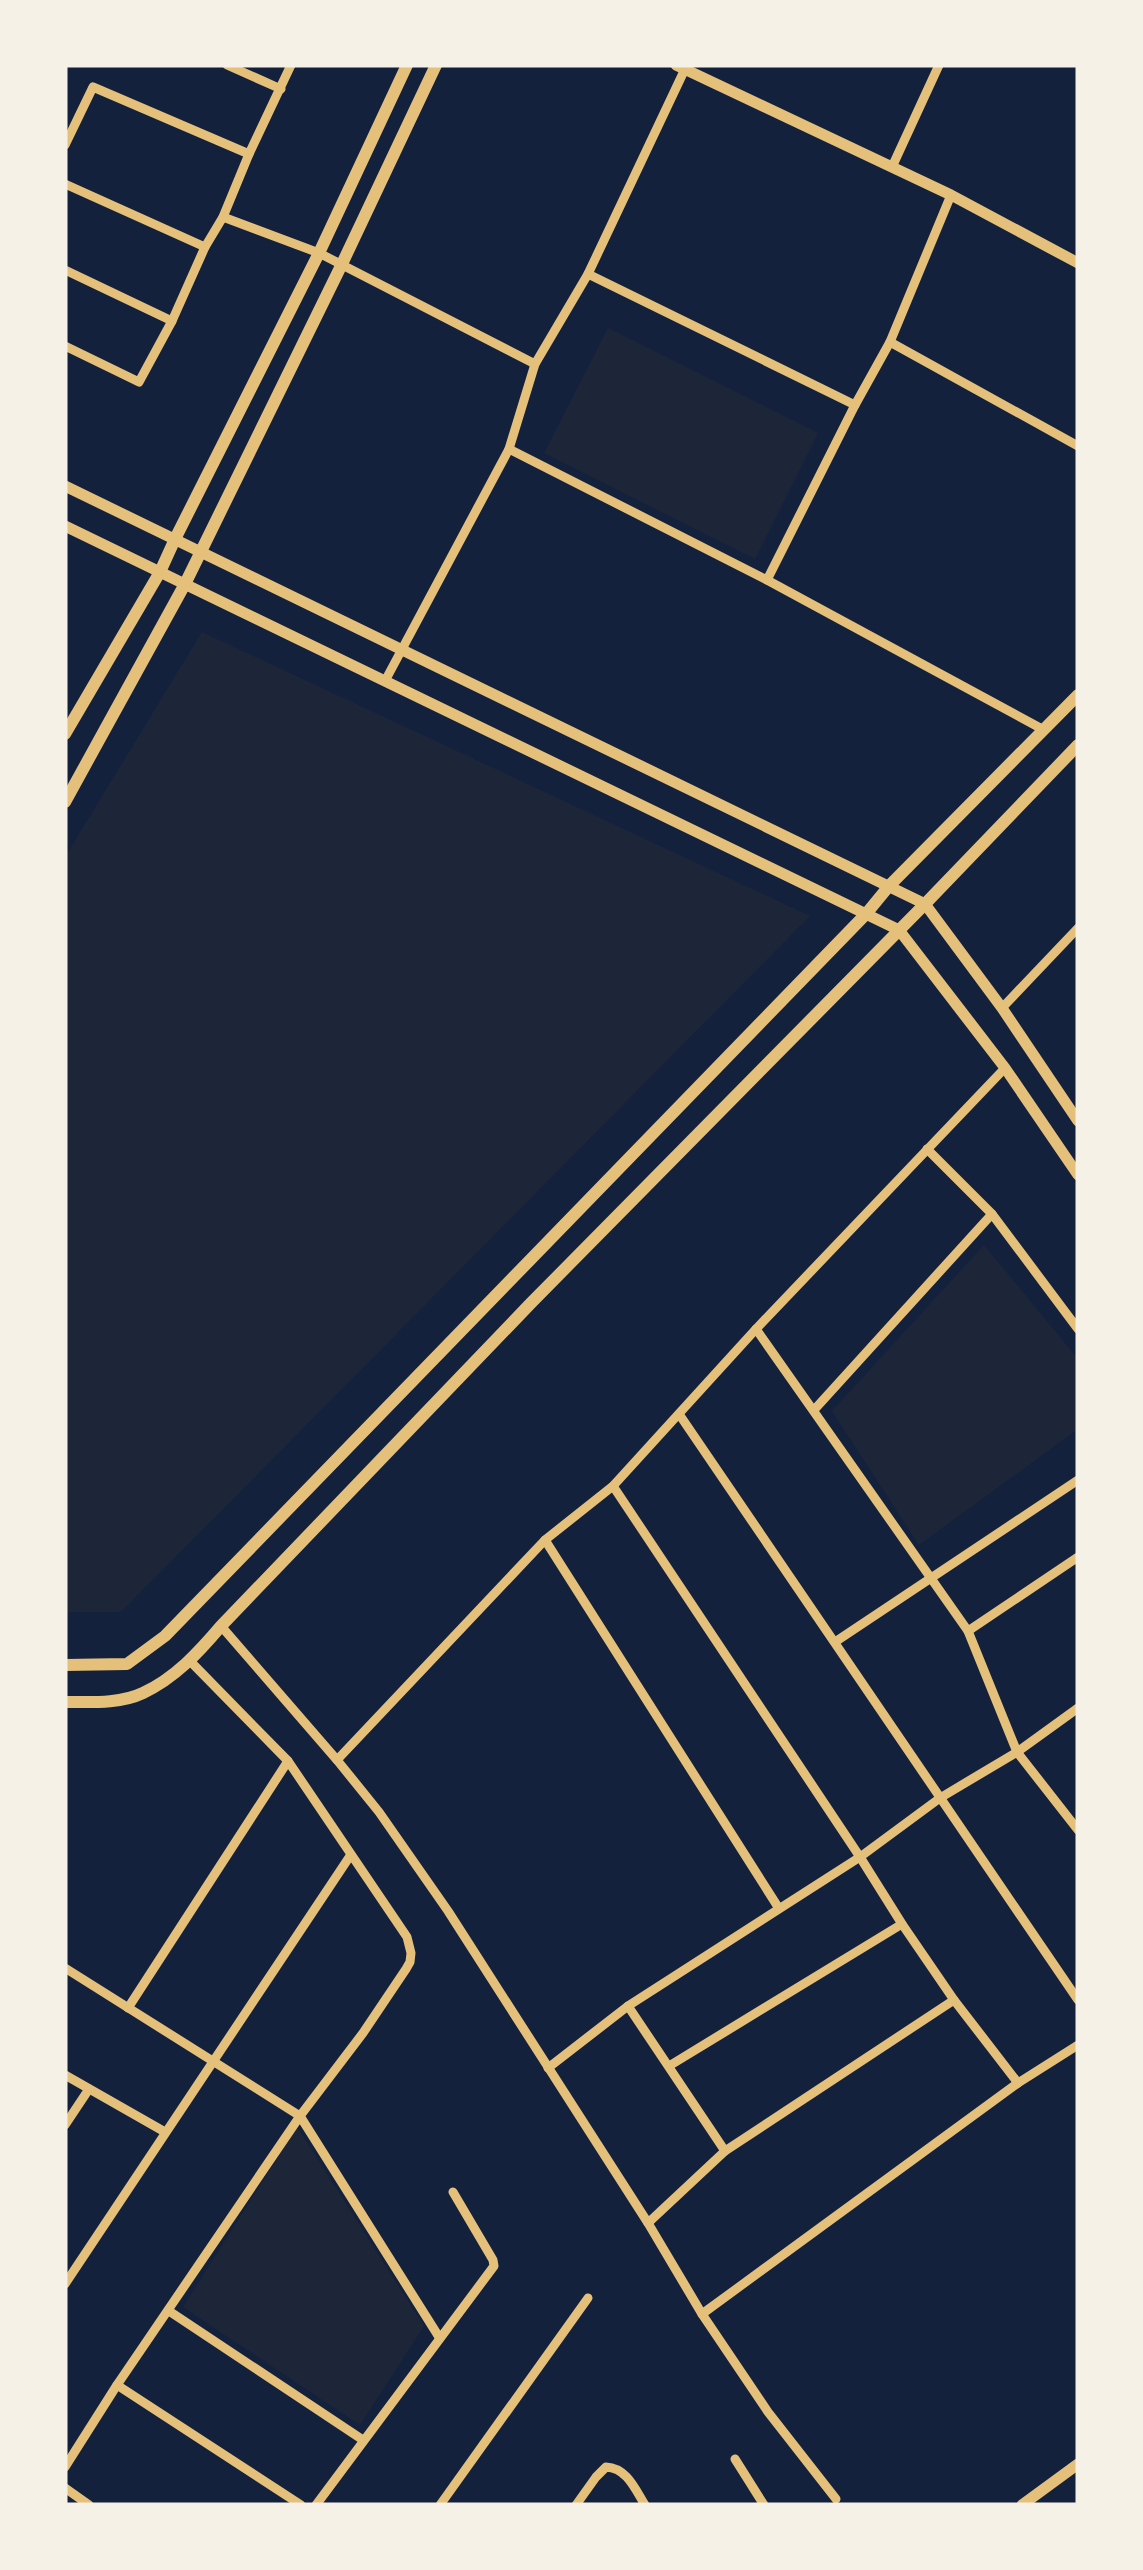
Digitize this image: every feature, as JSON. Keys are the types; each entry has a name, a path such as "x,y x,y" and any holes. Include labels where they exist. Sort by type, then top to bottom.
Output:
{"main road":[{"path":"65,734 160,572 319,254 408,65"},
{"path":"65,802 185,584 436,65"},
{"path":"65,1665 127,1664 165,1636 1078,695"},
{"path":"65,1702 106,1702 142,1694 190,1661 532,1303 1078,745"}],"street":[{"path":"227,65 281,89"},
{"path":"65,346 138,382 223,217 291,65"},
{"path":"892,167 939,65"},
{"path":"385,681 509,449 536,364 588,274 680,67 951,195 1078,262"},
{"path":"65,145 92,87 249,154"},
{"path":"65,184 205,247"},
{"path":"767,580 890,342 951,195"},
{"path":"223,217 319,254 536,364"},
{"path":"65,270 172,321"},
{"path":"588,274 855,405"},
{"path":"890,342 1078,446"},
{"path":"509,449 767,580 1044,730"},
{"path":"65,486 925,904 1002,1008 1078,1122"},
{"path":"65,526 899,930 1005,1068 1078,1175"},
{"path":"1002,1008 1078,928"},
{"path":"337,1760 546,1540 613,1486 1005,1068"},
{"path":"1068,1106 1078,1094"},
{"path":"927,1150 992,1214 1078,1329"},
{"path":"814,1410 992,1214"},
{"path":"756,1330 968,1631 1017,1752 1078,1830"},
{"path":"679,1414 1078,2000"},
{"path":"835,1642 1078,1480"},
{"path":"613,1486 902,1924 1018,2083"},
{"path":"546,1540 778,1908"},
{"path":"968,1631 1078,1557"},
{"path":"221,1626 379,1812 648,2223 702,2314 768,2412 836,2499"},
{"path":"65,2467 300,2116 363,2033 410,1962 407,1937 288,1761 190,1661"},
{"path":"548,2068 628,2006 860,1857 940,1798 1017,1752 1078,1708"},
{"path":"128,2008 288,1761"},
{"path":"65,2284 350,1856"},
{"path":"669,2066 902,1924"},
{"path":"65,1968 300,2116 439,2337"},
{"path":"648,2223 726,2151 954,2000"},
{"path":"628,2006 726,2151"},
{"path":"702,2314 1018,2083 1078,2045"},
{"path":"65,2075 166,2132"},
{"path":"65,2125 89,2089"},
{"path":"316,2505 494,2266 453,2192"},
{"path":"440,2505 588,2298"},
{"path":"169,2311 363,2440"},
{"path":"118,2385 301,2505"},
{"path":"735,2458 764,2505"},
{"path":"1022,2505 1078,2464"},
{"path":"576,2505 606,2467 624,2472 645,2505"},
{"path":"65,2505 68,2490 89,2505"}],"shaded area":[{"path":"608,328 818,433 755,559 544,453"},
{"path":"202,632 810,916 121,1612 65,1612 65,857"},
{"path":"984,1245 1078,1359 1078,1429 919,1545 832,1411"},
{"path":"297,2127 424,2326 360,2425 183,2307"}]}
